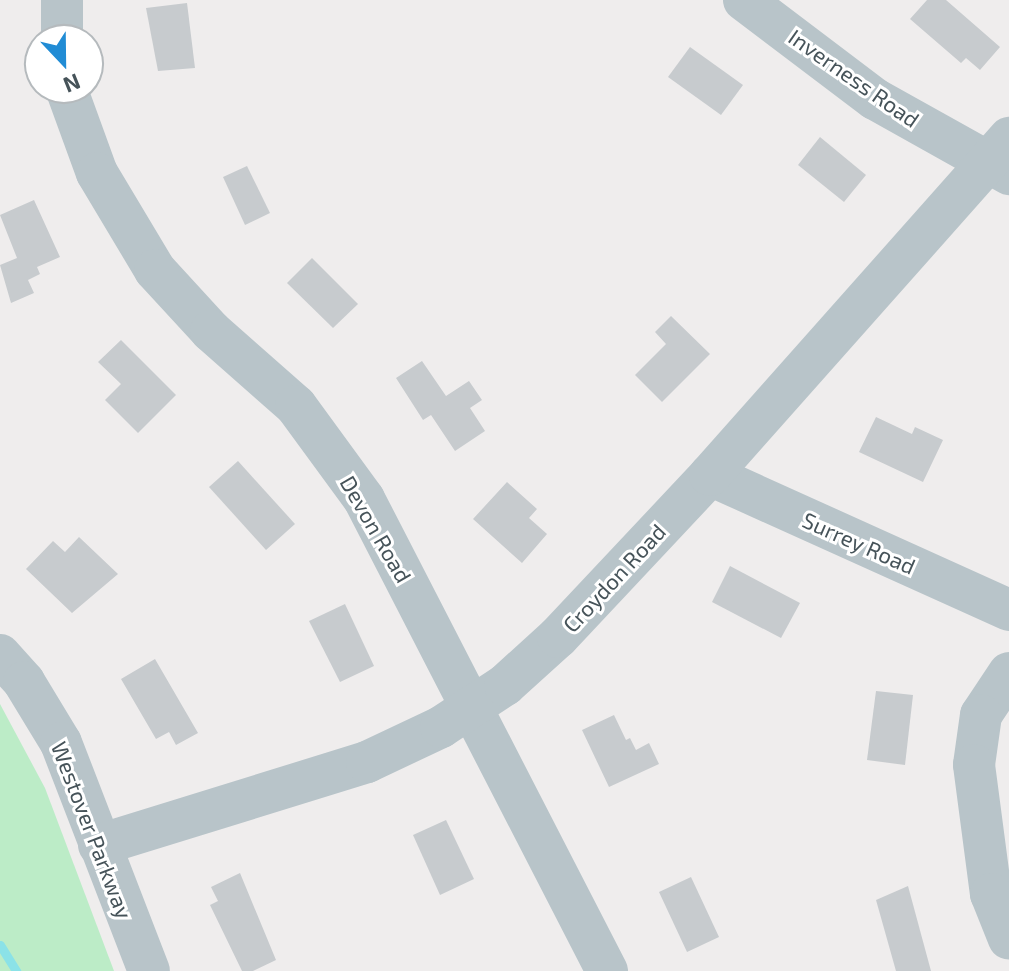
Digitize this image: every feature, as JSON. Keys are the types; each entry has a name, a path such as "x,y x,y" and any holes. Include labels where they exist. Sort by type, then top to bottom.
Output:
{"street":[{"path":"62,0 62,24"},
{"name":"Inverness Road","path":"744,0 875,99 1002,159"},
{"name":"Devon Road","path":"72,104 97,173 155,270 211,331 296,406 356,487 473,707 607,971"},
{"name":"Croydon Road","path":"99,845 367,762 473,707 542,654 1002,159"},
{"name":"Surrey Road","path":"710,475 1009,610"},
{"name":"Westover Parkway","path":"0,655 61,743 149,971"},
{"path":"1009,673 981,715 974,765 991,894 1009,939"}],"green space":[{"path":"0,704 45,788 114,971 0,971"}],"building":[{"path":"927,0 946,0 1000,47 980,70 966,58 961,63 910,19"},
{"path":"187,3 195,68 158,71 146,8"},
{"path":"690,47 743,85 721,115 668,77"},
{"path":"820,137 866,175 844,202 798,165"},
{"path":"247,166 270,213 245,225 223,177"},
{"path":"34,200 60,257 37,267 40,274 28,280 34,293 11,303 0,265 17,258 0,215"},
{"path":"312,258 358,304 333,328 287,283"},
{"path":"671,316 710,354 662,402 635,375 666,344 655,332"},
{"path":"121,340 176,395 138,433 105,400 121,384 98,362"},
{"path":"422,361 446,396 469,381 482,400 470,408 485,431 455,451 431,415 423,420 396,378"},
{"path":"876,417 912,434 915,427 943,440 923,482 859,452"},
{"path":"238,461 295,524 266,550 209,487"},
{"path":"507,482 537,509 529,518 547,534 522,563 473,519"},
{"path":"79,537 118,574 72,613 26,569 53,541 65,552"},
{"path":"730,566 800,603 781,638 712,602"},
{"path":"345,604 374,666 340,682 309,621"},
{"path":"155,659 198,733 176,745 169,732 156,739 121,679"},
{"path":"876,691 913,695 905,765 867,760"},
{"path":"614,715 626,740 630,738 636,750 649,743 659,764 609,787 582,730"},
{"path":"446,820 474,879 440,895 413,835"},
{"path":"240,873 276,960 253,971 242,971 210,905 218,901 211,887"},
{"path":"691,877 719,937 687,952 659,892"},
{"path":"908,886 931,971 896,971 876,900"}],"waterway":[{"path":"0,945 16,971"}]}
